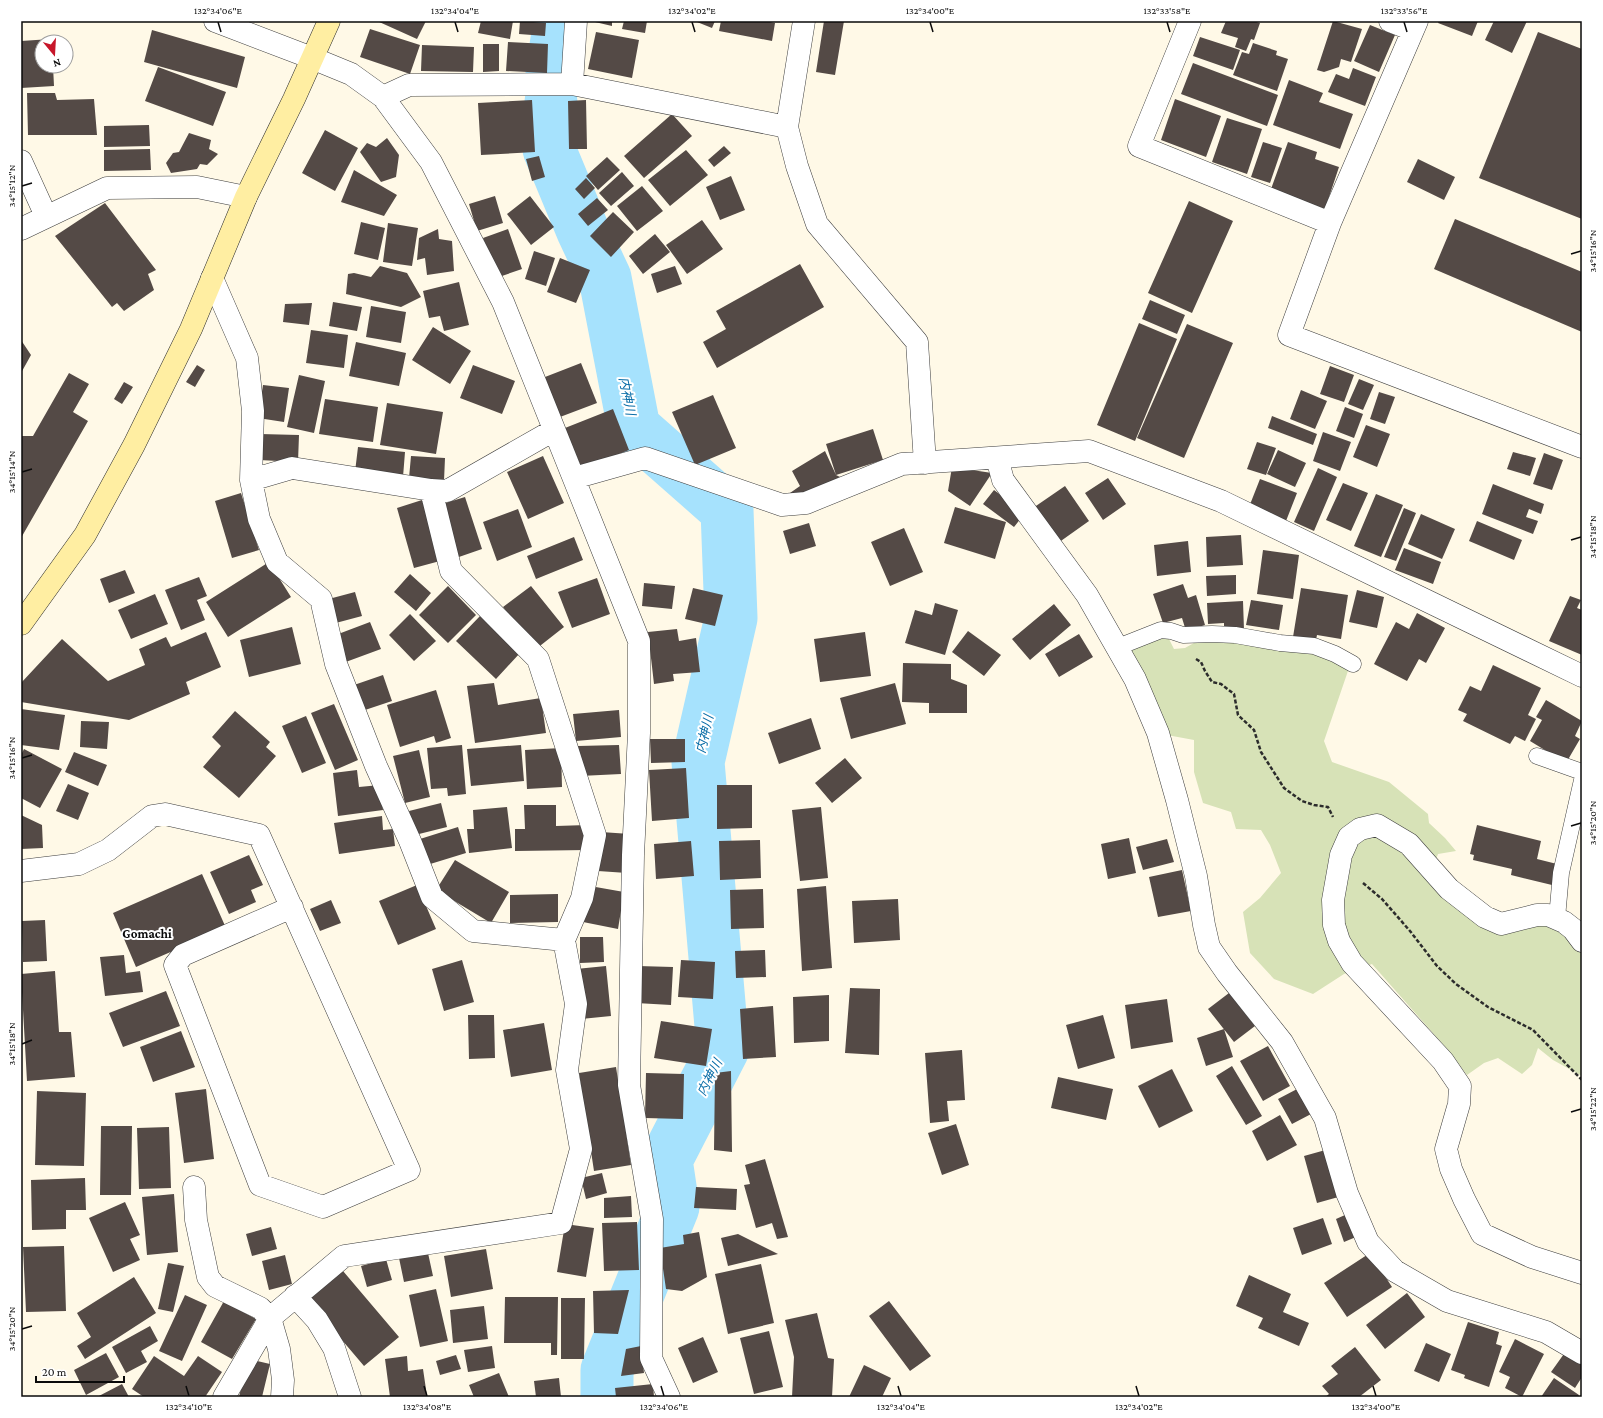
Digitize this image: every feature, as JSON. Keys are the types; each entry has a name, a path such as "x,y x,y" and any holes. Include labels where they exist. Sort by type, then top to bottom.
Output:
{"street":[{"path":"215,21 351,74 383,97 435,169 503,302 638,641 640,733 633,855 629,1085 652,1218 651,1358 669,1397"},
{"path":"21,624 85,535 134,445 188,336 246,197 329,21"},
{"path":"572,84 576,21"},
{"path":"804,21 787,127 797,166 817,224 917,342 925,463"},
{"path":"1190,21 1139,146 1330,223"},
{"path":"1390,21 1415,26 1330,223 1289,335 1582,447"},
{"path":"383,97 410,85 572,84 787,127"},
{"path":"21,161 46,216"},
{"path":"21,228 107,188 197,186 246,197"},
{"path":"212,278 247,358 252,411 251,480 259,519 277,562 321,599 336,664 376,766 410,841 432,897 473,931 564,940"},
{"path":"251,480 292,468 431,490 447,491 554,430"},
{"path":"574,478 645,458 782,505 806,503 902,464 1089,451 1221,501 1582,676"},
{"path":"997,458 1003,480 1087,595 1135,679 1158,733 1196,876 1204,925 1210,947 1227,973 1282,1042 1325,1118 1347,1193 1368,1242 1395,1271 1447,1301 1546,1332 1582,1353"},
{"path":"224,1397 270,1318 344,1256 561,1223 581,1149 567,1070 576,1004 564,940 582,898 595,835 538,659 451,571 431,490"},
{"path":"21,871 79,864 108,850 152,816 165,814 259,835 292,907 409,1170 323,1207 260,1185 175,965 183,955 292,907"},
{"path":"1582,941 1573,929 1557,918 1548,915 1537,915 1501,924 1485,917 1449,889 1409,844 1378,825 1360,829 1349,837 1341,854 1333,900 1334,925 1339,941 1352,963 1443,1061 1460,1086 1459,1104 1446,1149 1451,1169 1482,1234 1532,1257 1582,1273"},
{"path":"194,1187 196,1220 208,1277 215,1286 260,1308 270,1318 279,1349 280,1394"},
{"path":"295,1296 317,1320 334,1348 350,1397"}],"lane":[{"path":"1118,647 1160,630 1171,631 1183,635 1235,635 1280,643 1314,646 1335,654 1353,664"},
{"path":"1537,756 1582,772"},
{"path":"1557,918 1560,873 1582,780"}],"path":[{"path":"1183,635 1181,641 1181,658 1193,657 1201,662 1205,672 1212,682 1221,684 1234,694 1238,715 1254,730 1261,752 1284,788 1302,801 1328,807 1333,818 1340,822 1349,837"},
{"path":"1338,870 1358,879 1382,899 1410,931 1437,966 1456,984 1488,1007 1533,1030 1582,1080"}],"green space":[{"path":"1167,635 1174,649 1185,648 1201,639 1314,650 1349,668 1324,741 1332,762 1389,782 1428,814 1429,823 1456,851 1438,854 1431,872 1448,895 1539,925 1553,928 1568,937 1581,952 1582,1076 1553,1060 1538,1048 1532,1065 1522,1074 1498,1058 1484,1063 1467,1075 1447,1049 1372,964 1344,974 1313,994 1274,979 1250,953 1243,912 1260,898 1281,873 1270,845 1261,830 1236,829 1231,812 1203,803 1194,772 1194,740 1167,735 1125,648"}],"building":[{"path":"377,21 426,21 417,39"},
{"path":"481,21 513,21 510,39 478,33"},
{"path":"520,21 546,23 545,36 519,34"},
{"path":"612,21 612,26 595,22"},
{"path":"624,21 647,21 645,33 622,29"},
{"path":"715,21 712,28 697,22"},
{"path":"721,21 765,21 775,23 772,41 719,31"},
{"path":"824,21 844,21 835,75 816,72"},
{"path":"1226,21 1253,21 1260,23 1254,40 1251,39 1246,51 1235,47 1238,38 1221,33"},
{"path":"1333,21 1362,29 1351,62 1341,59 1339,67 1324,72 1317,70"},
{"path":"1439,21 1478,21 1472,36 1438,23"},
{"path":"1494,21 1527,21 1512,53 1485,40"},
{"path":"1370,25 1395,35 1379,72 1354,61"},
{"path":"370,29 420,45 410,74 360,57"},
{"path":"152,30 245,57 237,88 144,62"},
{"path":"596,32 639,40 632,78 588,69"},
{"path":"1538,32 1582,49 1582,219 1479,178"},
{"path":"1200,37 1240,50 1233,70 1193,56"},
{"path":"34,40 34,74 53,74 54,86 21,88 21,41"},
{"path":"508,42 548,44 547,73 506,71"},
{"path":"1253,43 1277,51 1276,55 1288,59 1277,91 1233,75 1242,52 1249,54"},
{"path":"483,44 499,44 499,71 483,72"},
{"path":"422,45 474,47 473,72 421,71"},
{"path":"1193,63 1278,95 1267,126 1181,94"},
{"path":"158,67 226,92 213,126 145,101"},
{"path":"1353,68 1376,77 1365,106 1328,92 1336,74 1349,79"},
{"path":"1289,80 1323,93 1319,102 1353,114 1340,149 1273,125"},
{"path":"27,93 55,93 57,100 94,99 97,135 28,135"},
{"path":"1175,99 1221,116 1206,157 1161,140"},
{"path":"532,100 535,152 481,155 478,103"},
{"path":"586,100 587,149 569,149 568,101"},
{"path":"672,114 692,136 644,178 624,156"},
{"path":"1227,118 1262,129 1247,174 1212,162"},
{"path":"149,125 150,146 104,147 104,126"},
{"path":"325,130 358,148 335,191 302,173"},
{"path":"189,133 211,140 209,149 218,154 207,165 200,164 197,169 171,173 166,163 173,153 179,152"},
{"path":"387,138 399,155 396,177 381,182 360,152 367,143 376,147"},
{"path":"1263,142 1282,148 1270,183 1251,177"},
{"path":"1288,142 1317,152 1315,159 1339,167 1325,209 1271,189"},
{"path":"724,146 731,153 714,167 708,160"},
{"path":"150,149 151,170 104,171 104,150"},
{"path":"686,150 708,175 670,206 648,180"},
{"path":"539,156 545,177 532,181 526,159"},
{"path":"607,157 620,170 598,190 586,176"},
{"path":"1418,159 1455,177 1444,200 1407,182"},
{"path":"354,170 397,195 384,216 341,202"},
{"path":"622,172 634,186 611,206 599,193"},
{"path":"731,176 745,210 720,220 706,187"},
{"path":"586,178 595,188 584,199 575,189"},
{"path":"642,186 663,211 637,231 617,206"},
{"path":"495,196 503,223 477,231 469,204"},
{"path":"530,196 554,227 531,245 507,214"},
{"path":"597,198 608,210 588,226 578,214"},
{"path":"1189,201 1233,221 1192,313 1148,293"},
{"path":"105,203 156,270 148,274 154,290 124,311 117,303 112,307 55,236"},
{"path":"613,212 634,232 611,257 590,236"},
{"path":"1455,219 1582,272 1582,332 1434,269"},
{"path":"702,220 723,249 687,274 666,245"},
{"path":"361,222 385,228 378,260 354,254"},
{"path":"388,223 418,228 412,266 383,262"},
{"path":"438,229 439,239 452,241 454,271 427,275 425,258 417,260 419,238"},
{"path":"508,229 522,269 496,278 483,238"},
{"path":"655,234 670,252 643,274 629,256"},
{"path":"534,251 555,258 546,286 525,279"},
{"path":"560,258 590,270 576,303 547,292"},
{"path":"800,264 824,307 717,368 703,342 726,329 716,311"},
{"path":"380,266 407,273 421,297 401,307 346,294 348,274 354,273 371,277"},
{"path":"675,266 682,284 657,293 651,274"},
{"path":"459,282 469,325 444,331 440,316 429,318 423,291"},
{"path":"1150,300 1185,315 1177,334 1142,319"},
{"path":"333,302 362,307 357,331 329,326"},
{"path":"312,303 309,325 283,322 285,304"},
{"path":"371,306 406,312 401,343 366,337"},
{"path":"1139,323 1177,339 1135,441 1097,425"},
{"path":"1187,324 1233,343 1184,458 1137,438"},
{"path":"433,327 471,351 450,384 412,360"},
{"path":"311,330 348,335 344,368 306,363"},
{"path":"21,340 31,355 21,373"},
{"path":"356,342 406,353 399,386 349,376"},
{"path":"581,363 597,403 560,417 545,377"},
{"path":"197,365 205,370 195,387 186,382"},
{"path":"473,365 515,381 502,414 460,398"},
{"path":"1330,366 1354,375 1344,402 1320,394"},
{"path":"69,373 89,384 73,412 88,421 21,538 21,436 33,436"},
{"path":"299,375 325,381 314,433 287,427"},
{"path":"1359,379 1374,385 1363,410 1348,404"},
{"path":"124,382 133,387 122,404 114,399"},
{"path":"263,385 289,388 284,422 258,418"},
{"path":"1301,390 1327,401 1315,429 1290,419"},
{"path":"1379,392 1395,397 1385,424 1370,419"},
{"path":"713,395 736,448 695,465 672,412"},
{"path":"325,399 378,407 373,442 319,434"},
{"path":"387,403 443,412 436,454 380,445"},
{"path":"1345,407 1363,414 1354,438 1336,431"},
{"path":"613,409 629,450 582,469 565,428"},
{"path":"1272,416 1317,434 1313,445 1268,428"},
{"path":"1366,425 1390,434 1377,467 1353,457"},
{"path":"873,429 883,460 836,475 826,444"},
{"path":"1323,432 1351,442 1340,471 1313,461"},
{"path":"260,434 299,435 298,462 259,460"},
{"path":"1257,442 1276,448 1266,475 1247,469"},
{"path":"358,447 405,452 403,477 355,472"},
{"path":"1278,450 1306,463 1295,487 1267,474"},
{"path":"825,451 836,475 840,477 796,503 790,493 800,486 792,471"},
{"path":"1513,452 1536,458 1530,476 1507,469"},
{"path":"1544,453 1563,460 1552,490 1533,484"},
{"path":"411,456 445,458 444,481 409,478"},
{"path":"543,456 564,503 528,519 507,472"},
{"path":"952,467 992,473 970,506 948,491"},
{"path":"1318,468 1337,477 1314,531 1294,522"},
{"path":"1108,478 1126,504 1103,520 1085,493"},
{"path":"1260,479 1297,493 1286,521 1249,507"},
{"path":"1343,483 1368,493 1351,531 1326,520"},
{"path":"1493,484 1544,504 1541,514 1529,509 1526,517 1538,521 1533,534 1482,514"},
{"path":"1065,486 1089,521 1058,543 1033,508"},
{"path":"994,490 1025,513 1014,527 983,504"},
{"path":"241,493 259,550 232,558 215,501"},
{"path":"1376,494 1403,505 1381,557 1354,546"},
{"path":"465,497 482,549 456,558 439,505"},
{"path":"422,500 440,561 414,568 397,508"},
{"path":"955,507 1006,522 995,559 944,543"},
{"path":"1404,508 1416,513 1396,561 1384,557"},
{"path":"518,509 532,547 497,561 483,522"},
{"path":"1421,514 1455,529 1442,559 1408,544"},
{"path":"1477,521 1522,540 1514,560 1469,541"},
{"path":"809,523 816,546 790,554 783,531"},
{"path":"904,528 923,572 890,586 871,542"},
{"path":"1241,535 1243,565 1207,567 1206,537"},
{"path":"574,537 583,560 536,579 527,556"},
{"path":"1188,541 1191,572 1157,576 1154,545"},
{"path":"1404,548 1441,562 1433,584 1395,570"},
{"path":"1263,550 1299,555 1293,599 1257,594"},
{"path":"269,562 291,597 228,637 206,602"},
{"path":"125,570 135,593 109,603 100,579"},
{"path":"410,574 431,593 416,611 394,592"},
{"path":"1236,575 1236,594 1207,596 1206,576"},
{"path":"199,577 207,596 197,600 205,620 181,630 165,590"},
{"path":"597,578 610,614 572,628 558,592"},
{"path":"644,583 675,586 672,609 642,606"},
{"path":"1183,584 1188,598 1196,595 1205,625 1186,631 1182,618 1163,623 1153,594"},
{"path":"448,586 476,615 448,643 419,615"},
{"path":"531,586 564,627 536,649 503,607"},
{"path":"693,588 723,595 715,626 685,619"},
{"path":"1301,588 1348,595 1341,639 1317,635 1316,640 1293,637"},
{"path":"1357,590 1384,597 1377,628 1349,622"},
{"path":"355,592 362,616 332,624 325,600"},
{"path":"155,594 168,624 131,639 118,610"},
{"path":"1570,596 1581,600 1577,608 1582,610 1582,655 1549,641"},
{"path":"1251,600 1283,605 1279,630 1246,625"},
{"path":"1243,601 1244,630 1224,631 1224,623 1208,624 1207,603"},
{"path":"935,603 958,610 945,655 905,643 915,610 932,615"},
{"path":"1054,604 1071,625 1030,660 1012,639"},
{"path":"1417,613 1445,628 1426,663 1419,659 1407,681 1374,664 1396,622 1409,629"},
{"path":"410,614 436,641 414,661 389,635"},
{"path":"480,616 520,653 496,679 456,641"},
{"path":"370,622 381,649 343,663 333,636"},
{"path":"292,627 301,664 249,677 240,640"},
{"path":"677,629 679,641 696,638 700,672 673,674 674,681 654,684 648,632"},
{"path":"968,631 1001,655 984,676 952,652"},
{"path":"206,632 221,667 186,682 190,694 129,720 21,702 21,683 62,639 108,681 145,665 139,649 166,637 171,647"},
{"path":"865,632 871,676 820,682 814,639"},
{"path":"1079,634 1093,657 1059,677 1045,654"},
{"path":"903,663 951,664 951,679 967,685 967,713 929,713 929,703 902,702"},
{"path":"1493,665 1541,688 1528,715 1536,719 1525,741 1515,736 1510,744 1463,721 1467,714 1458,710 1470,686 1481,691"},
{"path":"383,675 392,701 362,711 354,685"},
{"path":"494,683 498,705 541,698 546,733 475,743 467,686"},
{"path":"895,683 906,724 851,739 840,698"},
{"path":"436,690 451,738 436,743 434,736 400,747 387,705"},
{"path":"1546,700 1582,721 1575,736 1580,739 1566,763 1530,741 1542,720 1536,717"},
{"path":"334,704 358,760 335,770 311,713"},
{"path":"21,709 65,715 59,750 21,745"},
{"path":"619,710 621,737 576,741 573,714"},
{"path":"235,711 270,742 266,747 276,756 239,798 203,767 221,746 212,737"},
{"path":"306,716 326,763 302,773 282,726"},
{"path":"811,718 821,749 779,764 768,733"},
{"path":"81,721 109,722 107,749 80,747"},
{"path":"650,739 685,739 685,762 651,763"},
{"path":"462,745 466,794 448,796 447,788 431,789 427,748"},
{"path":"521,745 524,781 471,786 467,749"},
{"path":"619,745 621,774 580,776 578,746"},
{"path":"561,748 562,787 527,789 525,750"},
{"path":"24,749 62,769 40,808 21,798 21,755"},
{"path":"419,750 430,797 405,803 393,756"},
{"path":"74,752 107,765 98,786 65,772"},
{"path":"845,758 862,778 832,803 815,783"},
{"path":"686,768 689,818 652,821 649,770"},
{"path":"357,770 359,787 380,785 383,810 338,816 333,773"},
{"path":"68,784 89,793 78,820 56,811"},
{"path":"717,785 752,785 752,828 717,829"},
{"path":"441,803 447,827 415,835 409,811"},
{"path":"524,805 556,805 556,826 587,825 587,850 515,851 515,829 525,829"},
{"path":"507,807 512,848 469,853 467,829 474,829 473,810"},
{"path":"821,807 828,878 800,881 792,810"},
{"path":"21,815 42,825 43,848 21,849"},
{"path":"382,816 383,830 393,829 395,846 339,854 334,823"},
{"path":"1477,825 1541,841 1537,859 1557,864 1552,885 1511,875 1512,869 1473,860 1474,855 1470,854"},
{"path":"458,827 466,853 427,865 420,839"},
{"path":"601,832 630,834 627,873 598,871"},
{"path":"1129,838 1136,873 1108,879 1101,844"},
{"path":"1167,839 1174,862 1143,870 1136,847"},
{"path":"760,840 761,878 720,880 719,841"},
{"path":"691,841 694,876 656,879 654,844"},
{"path":"249,855 263,885 251,890 256,902 229,914 210,872"},
{"path":"455,860 509,892 491,923 436,890"},
{"path":"1182,870 1191,911 1158,917 1149,877"},
{"path":"202,874 226,928 136,967 113,913"},
{"path":"417,885 436,929 398,945 379,901"},
{"path":"590,886 624,892 618,929 583,922"},
{"path":"826,886 832,968 802,971 797,889"},
{"path":"763,889 764,928 731,929 730,890"},
{"path":"558,894 558,922 510,923 510,895"},
{"path":"898,899 900,940 854,943 852,901"},
{"path":"331,900 341,923 320,931 310,909"},
{"path":"45,920 47,961 23,962 22,921"},
{"path":"580,937 603,937 604,962 580,963"},
{"path":"765,950 766,977 736,978 735,951"},
{"path":"124,955 126,973 140,971 143,992 105,996 100,957"},
{"path":"462,960 474,1002 444,1011 432,969"},
{"path":"681,960 715,962 713,999 678,997"},
{"path":"606,966 611,1016 581,1019 576,969"},
{"path":"638,966 673,967 671,1005 636,1003"},
{"path":"55,971 59,1032 71,1032 75,1077 27,1081 21,974"},
{"path":"850,988 880,989 879,1055 845,1053"},
{"path":"166,991 180,1026 123,1047 109,1013"},
{"path":"1229,993 1255,1026 1234,1042 1208,1009"},
{"path":"829,995 829,1041 794,1043 793,997"},
{"path":"1167,999 1173,1042 1131,1049 1125,1005"},
{"path":"773,1006 776,1057 743,1059 740,1009"},
{"path":"468,1015 494,1015 495,1058 469,1059"},
{"path":"1103,1015 1115,1058 1078,1069 1066,1025"},
{"path":"661,1021 712,1029 706,1066 654,1058"},
{"path":"544,1023 552,1070 511,1077 503,1030"},
{"path":"1224,1029 1233,1057 1206,1066 1197,1038"},
{"path":"181,1031 195,1067 153,1082 140,1047"},
{"path":"1268,1046 1290,1086 1263,1101 1240,1061"},
{"path":"962,1050 965,1100 947,1101 949,1121 930,1123 925,1053"},
{"path":"1232,1066 1262,1116 1246,1125 1216,1076"},
{"path":"616,1067 631,1165 594,1171 579,1073"},
{"path":"1172,1069 1193,1111 1159,1128 1138,1086"},
{"path":"731,1071 732,1152 714,1150 715,1073"},
{"path":"646,1073 684,1074 683,1119 645,1118"},
{"path":"1058,1077 1113,1089 1106,1120 1051,1108"},
{"path":"1299,1088 1313,1113 1292,1124 1278,1099"},
{"path":"206,1089 214,1159 184,1163 175,1093"},
{"path":"37,1091 86,1093 84,1166 35,1165"},
{"path":"1280,1115 1297,1145 1267,1161 1252,1131"},
{"path":"956,1124 969,1165 942,1175 928,1133"},
{"path":"101,1126 132,1126 131,1195 100,1195"},
{"path":"169,1127 171,1188 139,1189 137,1128"},
{"path":"1329,1149 1342,1196 1317,1203 1304,1156"},
{"path":"765,1159 788,1237 777,1239 772,1223 756,1228 744,1185 750,1184 745,1165"},
{"path":"602,1173 607,1193 586,1199 581,1178"},
{"path":"85,1178 86,1210 66,1210 66,1229 32,1230 31,1180"},
{"path":"696,1187 737,1189 736,1210 694,1208"},
{"path":"174,1194 178,1252 147,1255 142,1197"},
{"path":"631,1196 632,1217 604,1218 604,1198"},
{"path":"125,1202 140,1235 130,1239 140,1260 113,1272 89,1218"},
{"path":"1345,1215 1356,1237 1344,1242 1336,1219"},
{"path":"1323,1218 1332,1244 1302,1255 1293,1228"},
{"path":"637,1222 639,1270 604,1271 602,1223"},
{"path":"565,1224 594,1228 586,1277 557,1272"},
{"path":"271,1227 277,1249 252,1256 246,1234"},
{"path":"699,1232 707,1277 682,1291 666,1289 660,1248 684,1244 683,1235"},
{"path":"738,1234 778,1254 728,1266 721,1238"},
{"path":"64,1246 66,1311 26,1312 23,1247"},
{"path":"486,1249 493,1289 451,1297 444,1256"},
{"path":"428,1253 433,1276 404,1282 399,1258"},
{"path":"1370,1253 1392,1287 1347,1317 1324,1283"},
{"path":"285,1255 292,1284 269,1290 262,1261"},
{"path":"386,1259 392,1280 367,1287 361,1266"},
{"path":"168,1263 184,1266 173,1312 158,1309"},
{"path":"761,1264 774,1323 728,1334 715,1274"},
{"path":"343,1271 399,1337 364,1366 308,1300"},
{"path":"1249,1275 1291,1294 1283,1312 1309,1323 1299,1346 1258,1328 1263,1318 1236,1306"},
{"path":"134,1277 156,1313 85,1359 77,1346 91,1337 77,1313"},
{"path":"436,1289 448,1341 420,1347 409,1295"},
{"path":"629,1290 618,1334 594,1333 593,1291"},
{"path":"1407,1293 1425,1317 1385,1349 1366,1325"},
{"path":"185,1295 207,1305 182,1361 159,1351"},
{"path":"505,1297 558,1297 557,1355 551,1355 551,1343 504,1343"},
{"path":"561,1298 585,1298 584,1359 561,1359"},
{"path":"224,1301 256,1319 232,1359 201,1342"},
{"path":"889,1301 931,1356 910,1371 869,1316"},
{"path":"484,1306 488,1339 453,1343 450,1310"},
{"path":"817,1313 828,1358 834,1359 832,1397 792,1397 794,1357 785,1320"},
{"path":"1468,1322 1499,1332 1496,1344 1502,1346 1489,1387 1464,1378 1465,1375 1451,1370"},
{"path":"150,1326 158,1341 141,1351 147,1362 126,1373 112,1347"},
{"path":"769,1331 783,1387 754,1394 740,1338"},
{"path":"703,1337 718,1372 693,1383 678,1348"},
{"path":"1515,1339 1544,1354 1522,1397 1505,1388 1510,1377 1499,1372"},
{"path":"1426,1343 1451,1354 1439,1382 1414,1371"},
{"path":"492,1346 495,1368 468,1372 464,1350"},
{"path":"641,1346 644,1373 621,1376 626,1349"},
{"path":"1355,1347 1381,1380 1359,1397 1325,1397 1329,1394 1322,1386 1338,1374 1331,1366"},
{"path":"1566,1351 1582,1362 1582,1377 1575,1388 1551,1372"},
{"path":"106,1353 119,1377 86,1395 74,1370"},
{"path":"456,1355 461,1369 440,1375 436,1361"},
{"path":"154,1356 184,1376 198,1356 222,1372 205,1397 144,1397 132,1389"},
{"path":"407,1356 408,1371 423,1369 427,1396 390,1397 385,1359"},
{"path":"248,1359 270,1364 262,1397 239,1397"},
{"path":"864,1365 891,1378 882,1397 849,1397"},
{"path":"499,1373 509,1397 474,1397 469,1385"},
{"path":"559,1378 561,1397 536,1397 534,1381"},
{"path":"1554,1378 1579,1395 1578,1397 1541,1397"},
{"path":"122,1384 129,1397 97,1397"},
{"path":"653,1384 654,1397 616,1397 615,1388"}],"waterway":[{"name":"内神川","path":"552,71 560,21"},
{"name":"内神川","path":"551,102 549,149 583,231 605,278 634,428 727,510 731,618 698,762 723,1049 666,1160 673,1207 607,1370 607,1397"}],"district":[{"name":"Gomachi","path":"147,933"}]}
